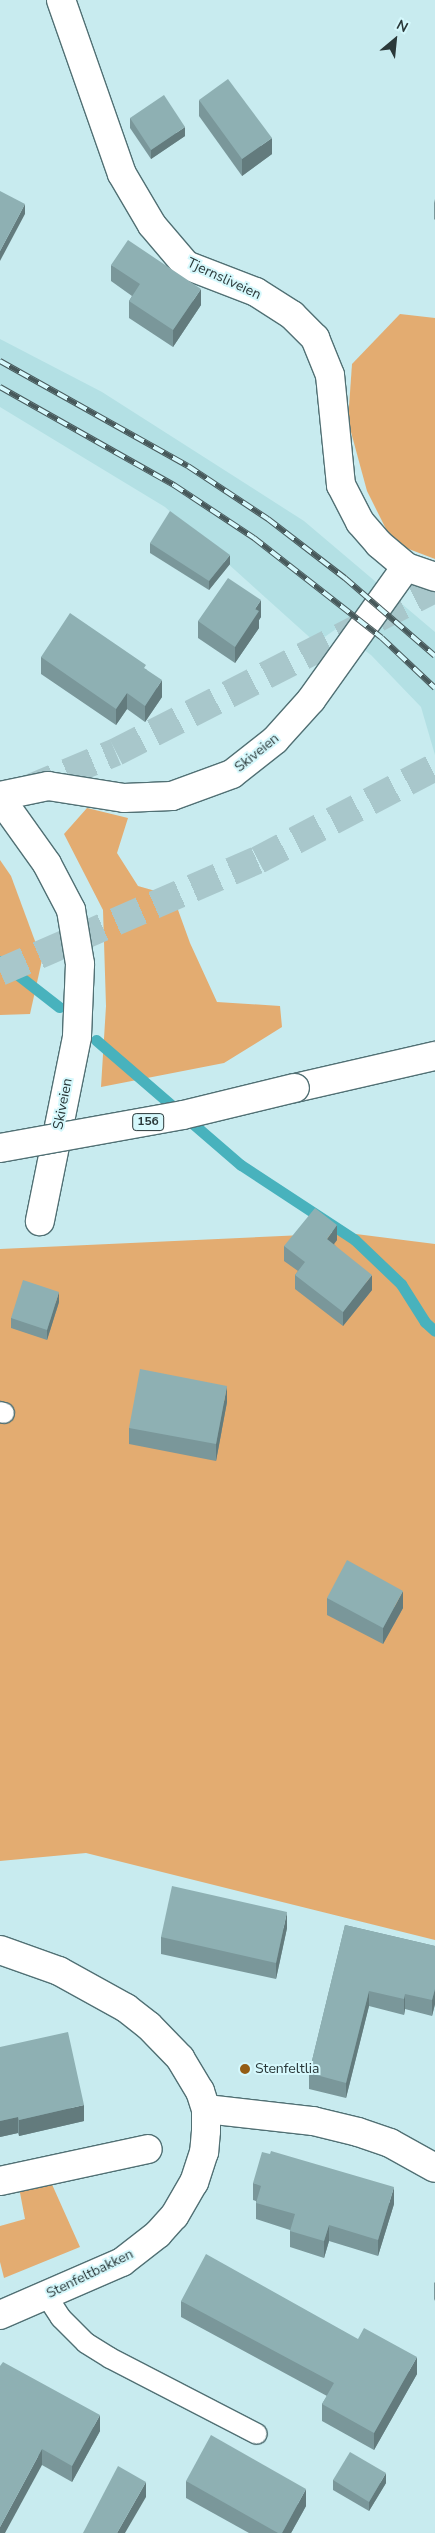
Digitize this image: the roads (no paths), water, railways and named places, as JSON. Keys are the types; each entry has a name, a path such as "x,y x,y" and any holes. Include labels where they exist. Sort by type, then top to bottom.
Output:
{"street":[{"name":"Tjernsliveien","path":"60,0 122,174 152,225 186,265 256,292 292,315 315,338 330,375 341,485 360,522 378,544 406,567"},
{"path":"406,567 435,577"},
{"name":"Skiveien","path":"40,1221 77,1037 80,964 71,910 47,864 0,797 48,786 124,798 172,796 232,774 275,740 311,700 406,567"},
{"name":"156","path":"0,1148 183,1115 435,1056"},
{"name":"Stenfeltbakken","path":"0,1950 59,1971 126,2008 149,2026 180,2058 200,2091 206,2109 204,2152 200,2168 174,2216 141,2249 122,2262 0,2315"},
{"path":"206,2109 305,2119 358,2132 390,2143 435,2168"},
{"path":"0,2181 148,2148"}],"lane":[{"path":"46,2295 73,2332 94,2348 256,2434"}],"waterway":[{"path":"0,961 59,1007"},
{"path":"96,1040 241,1165 355,1240 401,1284 425,1322 435,1331"}],"tunnel":[{"path":"28,789 116,752 435,589"},
{"path":"0,972 258,860 435,767"}],"railway":[{"path":"0,361 188,466 268,519 345,578 435,656"},
{"path":"0,387 174,485 254,538 382,638 435,688"}],"place":[{"name":"Stenfeltlia","path":"245,2069"}]}
